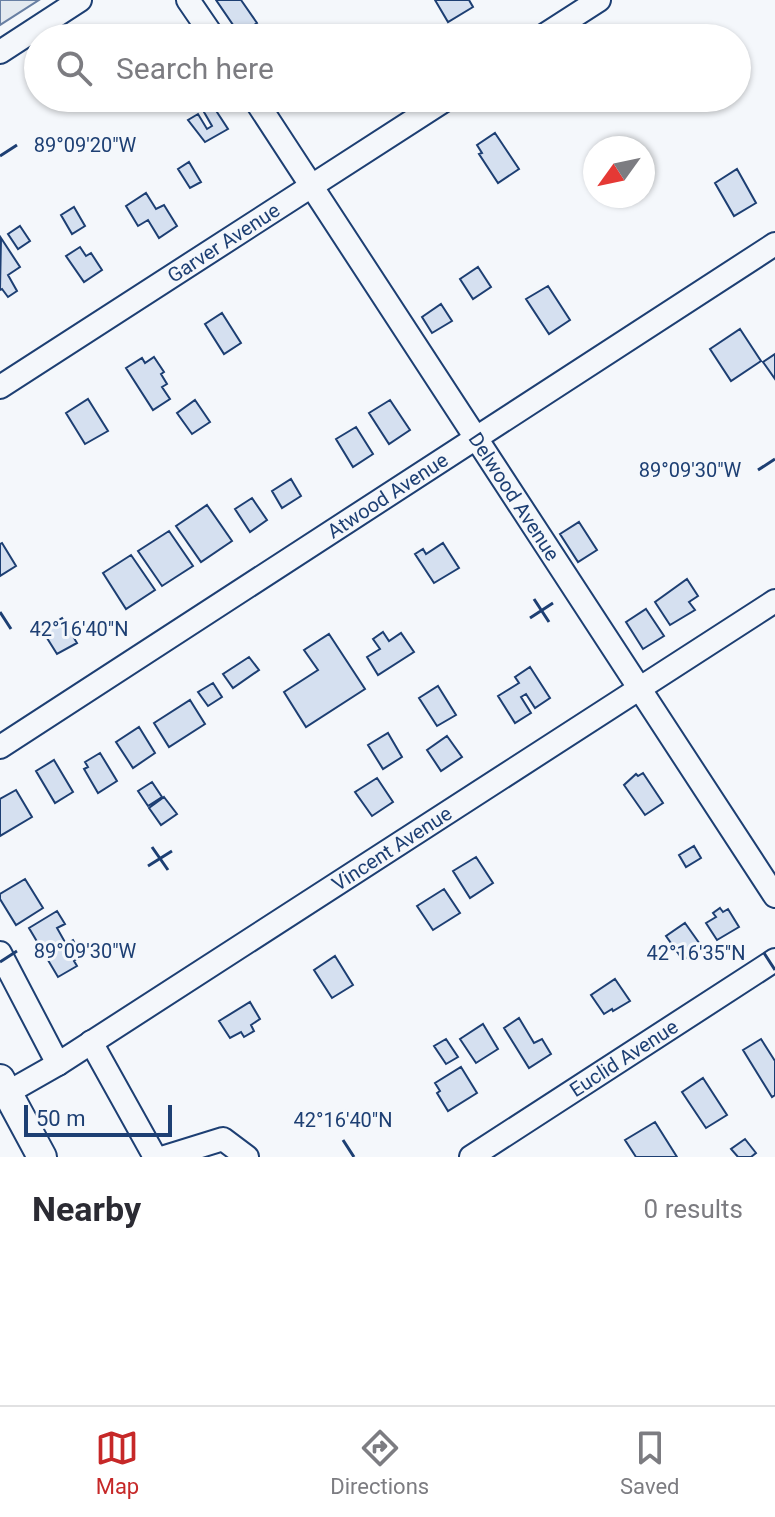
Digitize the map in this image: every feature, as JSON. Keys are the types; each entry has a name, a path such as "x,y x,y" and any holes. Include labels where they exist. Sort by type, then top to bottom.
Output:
{"main road":[{"path":"2,1090 42,1157"}],"street":[{"path":"43,24 80,0"},
{"path":"188,0 204,24"},
{"path":"562,24 599,0"},
{"path":"0,52 24,36"},
{"name":"Delwood Avenue","path":"263,112 775,896"},
{"name":"Garver Avenue","path":"0,387 426,112"},
{"name":"Atwood Avenue","path":"0,747 775,244"},
{"name":"Vincent Avenue","path":"2,1090 58,1064 775,601"},
{"path":"0,953 58,1064"},
{"name":"Euclid Avenue","path":"471,1157 775,960"},
{"path":"91,1042 165,1157 223,1139 247,1157"}],"shaded area":[{"path":"0,0 39,0 0,25"}],"building":[{"path":"216,0 241,0 257,23 232,24"},
{"path":"435,0 469,0 473,7 448,22"},
{"path":"204,112 217,112 228,129 205,142 188,120 198,114 207,129 212,126"},
{"path":"495,133 519,169 498,183 479,154 482,153 477,145"},
{"path":"189,162 201,182 190,188 178,169"},
{"path":"737,169 756,203 734,216 715,183"},
{"path":"146,193 156,209 164,205 177,226 159,238 148,220 138,226 126,206"},
{"path":"74,207 85,226 72,234 61,215"},
{"path":"20,226 30,241 18,249 8,234"},
{"path":"1,238 20,267 8,275 17,291 8,297 0,290"},
{"path":"80,247 86,256 91,253 102,270 84,282 66,256"},
{"path":"478,267 491,287 473,299 460,279"},
{"path":"548,286 570,320 549,334 526,299"},
{"path":"441,304 452,321 432,333 422,317"},
{"path":"222,313 241,343 224,354 205,324"},
{"path":"740,329 761,361 731,381 710,349"},
{"path":"775,354 775,379 763,362"},
{"path":"154,357 164,372 161,374 167,384 162,387 170,399 153,410 126,368 142,358 145,363"},
{"path":"88,399 108,431 85,444 66,413"},
{"path":"195,400 210,422 192,434 177,413"},
{"path":"390,400 410,430 389,444 369,413"},
{"path":"356,427 373,454 353,467 336,439"},
{"path":"291,479 301,496 282,508 272,491"},
{"path":"252,498 267,520 250,532 235,509"},
{"path":"207,505 232,541 201,562 176,526"},
{"path":"579,522 597,550 578,562 560,534"},
{"path":"169,531 193,566 162,586 138,551"},
{"path":"443,543 459,568 434,583 415,554 423,549 426,554"},
{"path":"0,544 16,566 0,576"},
{"path":"131,555 155,590 126,609 103,573"},
{"path":"687,579 698,596 689,602 695,610 670,625 655,602"},
{"path":"646,609 664,636 643,649 626,622"},
{"path":"62,618 77,643 57,654 42,630"},
{"path":"383,632 389,641 401,633 414,652 378,675 367,657 380,649 373,639"},
{"path":"329,634 365,689 306,727 284,692 318,670 304,650"},
{"path":"249,657 259,670 233,688 223,674"},
{"path":"530,667 550,698 535,708 526,694 521,697 531,713 515,723 498,696 519,683 515,677"},
{"path":"213,683 222,697 208,706 198,692"},
{"path":"438,686 456,715 437,726 419,698"},
{"path":"190,700 205,724 169,747 154,723"},
{"path":"139,727 155,753 133,768 116,742"},
{"path":"388,733 402,757 383,769 368,745"},
{"path":"447,736 462,757 441,771 427,750"},
{"path":"100,753 117,781 98,793 84,769 88,767 85,762"},
{"path":"54,760 73,792 55,803 36,771"},
{"path":"643,773 663,803 645,815 624,785 636,774"},
{"path":"377,778 393,802 372,816 355,792"},
{"path":"152,782 162,797 148,806 138,791"},
{"path":"16,790 32,817 0,836 0,799"},
{"path":"164,797 177,814 161,825 149,808"},
{"path":"694,846 701,858 686,867 679,855"},
{"path":"476,857 493,883 470,898 453,871"},
{"path":"25,879 43,908 16,925 0,894"},
{"path":"444,889 460,913 433,930 417,906"},
{"path":"720,908 723,912 728,909 739,927 717,940 706,923 716,917 713,913"},
{"path":"57,911 65,924 57,928 66,944 73,940 82,956 74,961 77,966 58,977 29,928"},
{"path":"685,923 702,947 683,960 666,936"},
{"path":"335,956 353,985 332,998 314,970"},
{"path":"615,979 630,1001 604,1014 591,995"},
{"path":"250,1002 260,1019 251,1025 254,1031 244,1037 241,1032 230,1038 219,1021"},
{"path":"519,1018 534,1043 542,1039 551,1054 529,1068 504,1028"},
{"path":"483,1024 498,1049 476,1063 460,1039"},
{"path":"446,1039 458,1057 446,1064 434,1046"},
{"path":"761,1039 775,1061 775,1095 772,1097 743,1050"},
{"path":"461,1067 477,1093 448,1111 435,1083"},
{"path":"703,1078 727,1115 706,1128 682,1092"},
{"path":"655,1122 677,1157 636,1157 625,1140"},
{"path":"745,1139 756,1153 751,1157 738,1157 731,1149"}]}
